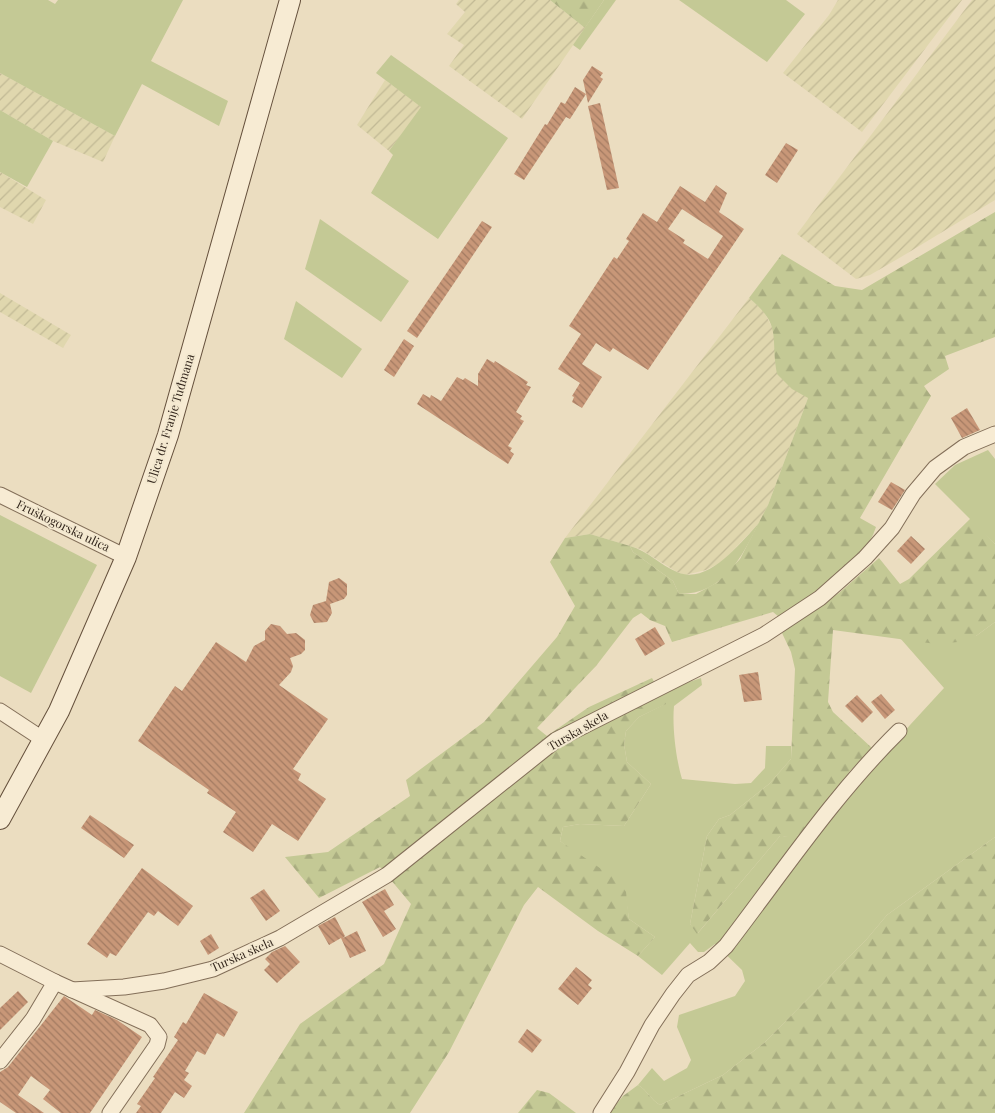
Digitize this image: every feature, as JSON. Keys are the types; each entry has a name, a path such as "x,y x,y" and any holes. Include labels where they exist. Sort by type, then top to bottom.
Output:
{"main road":[{"name":"Ulica dr. Franje Tuđmana","path":"0,819 44,740 126,557 168,435 290,0"}],"street":[{"name":"Turska skela","path":"72,990 156,982 213,969 280,938 387,876 556,740 764,634 820,598 865,558 892,528 913,494 935,468 964,447 995,434"},
{"name":"Fruškogorska ulica","path":"0,495 126,557"},
{"path":"0,710 44,740"},
{"path":"600,1113 627,1072 652,1025 673,994 688,976 709,962 726,946 826,814 876,753 899,730"},
{"path":"0,954 55,982 150,1025 159,1037 157,1045 110,1113"},
{"path":"0,1061 32,1019 55,982"}],"shaded area":[{"path":"459,0 550,0 585,28 522,119 449,66 464,45 447,34 465,12 456,4"},
{"path":"838,0 962,0 862,132 783,73 829,15"},
{"path":"972,0 995,0 995,200 870,275 856,279 797,234"},
{"path":"0,73 115,136 103,162 53,141 0,110"},
{"path":"385,80 422,107 389,151 357,125"},
{"path":"0,172 46,200 33,224 0,207"},
{"path":"0,293 71,335 63,348 0,312"},
{"path":"749,298 763,310 774,331 776,345 808,398 768,505 759,523 722,562 706,570 685,575 640,549 590,534 565,538"}],"green space":[{"path":"0,0 48,0 55,4 58,0 183,0 151,61 228,101 219,126 142,84 115,136 0,73"},
{"path":"550,0 604,0 585,28"},
{"path":"604,0 616,0 580,50 573,45"},
{"path":"679,0 786,0 805,14 767,62"},
{"path":"391,55 508,138 438,239 371,193 393,155 389,151 421,107 376,73"},
{"path":"0,110 53,141 27,187 0,172"},
{"path":"995,212 995,337 945,356 949,369 924,386 931,396 860,518 876,527 870,541 860,554 848,567 821,589 779,617 773,612 672,642 665,626 650,620 641,613 633,618 596,666 537,728 547,736 589,707 652,678 666,704 639,717 626,731 624,744 627,762 651,784 624,826 580,824 563,827 560,841 619,881 626,892 629,919 655,937 638,956 598,931 538,887 524,905 449,1052 410,1113 244,1113 300,1024 384,964 411,904 380,867 319,898 285,857 328,852 410,796 406,780 484,722 557,637 575,606 550,562 565,538 590,534 630,546 633,552 673,581 679,594 696,594 718,582 740,559 768,505 808,398 792,389 777,374 771,325 767,316 749,298 782,254 835,286 862,290"},
{"path":"320,219 409,281 381,322 305,269"},
{"path":"296,301 362,349 342,378 284,339"},
{"path":"988,450 995,459 995,544 935,484 955,465"},
{"path":"0,515 97,565 31,693 0,676"},
{"path":"971,518 995,544 995,622 976,636 958,642 936,644 833,630 828,702 833,712 872,748 850,771 805,833 793,837 780,836 697,934 690,924 707,836 719,819 730,815 769,784 791,759 795,669 791,652 782,633 795,621 839,593 879,558 900,584 909,579"},
{"path":"759,523 738,561 729,572 708,588 695,592 679,594 673,581 633,552 630,546 643,551 677,572 689,575 712,568 723,560"},
{"path":"995,622 995,837 887,915 866,940 764,1043 723,1075 660,1105 657,1103 638,1085 652,1068 664,1081 687,1068 691,1060 677,1027 679,1015 735,996 745,981 742,970 715,944 704,952 698,952 690,943 662,975 638,956 655,937 629,919 625,892 560,841 563,827 580,824 624,826 651,784 627,762 624,744 626,731 639,717 665,704 659,692 701,678 702,685 674,706 675,743 682,779 735,784 751,783 765,768 766,746 791,746 791,759 769,784 730,815 719,819 707,836 690,924 698,933 780,836 820,833 910,725 944,688 900,638 976,636"},
{"path":"995,837 995,1113 609,1113 623,1096 638,1085 660,1105 723,1075 764,1043 866,940 887,915"},
{"path":"537,1090 549,1093 576,1113 518,1113"}],"building":[{"path":"592,66 603,73 600,77 603,79 588,103 583,80"},
{"path":"575,87 586,94 570,119 566,117 524,180 514,174 545,124 547,125 561,102 565,104"},
{"path":"600,103 619,188 607,190 588,106"},
{"path":"786,143 798,150 777,183 765,175"},
{"path":"716,185 727,193 719,212 744,229 648,370 613,348 610,352 596,343 582,364 602,377 582,408 572,402 574,397 572,396 580,383 558,369 581,334 569,326 614,257 617,259 629,241 626,239 643,213 657,222 680,186 705,202","holes":["682,209 723,236 708,259 683,243 685,240 668,229"]},
{"path":"482,221 492,227 417,338 407,331"},
{"path":"404,339 414,346 394,377 384,370"},
{"path":"487,359 494,363 495,361 528,382 526,385 531,387 516,412 522,416 520,419 524,421 508,446 512,448 510,451 514,454 508,464 417,404 423,394 430,398 431,395 441,401 457,377 463,380 465,378 478,386 478,374"},
{"path":"967,408 980,430 962,438 951,418"},
{"path":"891,482 905,490 892,510 878,502"},
{"path":"911,536 925,549 911,564 897,551"},
{"path":"339,578 347,584 347,595 344,599 330,604 332,613 327,622 314,623 310,615 313,605 326,601 329,582"},
{"path":"271,624 280,626 287,634 296,633 305,640 305,650 301,654 290,658 293,666 291,672 279,685 328,719 293,769 301,774 298,780 326,799 298,841 272,824 253,852 223,832 236,812 207,793 209,790 138,741 175,686 182,691 216,642 246,662 254,646 265,640 265,631"},
{"path":"655,627 665,644 645,656 635,639"},
{"path":"758,672 762,700 744,702 739,675"},
{"path":"881,694 895,710 885,719 871,702"},
{"path":"857,695 873,712 862,723 845,706"},
{"path":"90,815 134,845 124,858 81,828"},
{"path":"142,868 193,906 178,926 158,911 154,916 148,912 116,956 110,953 107,958 87,944"},
{"path":"264,889 280,911 266,921 250,898"},
{"path":"385,889 394,905 384,911 396,929 383,937 362,902"},
{"path":"335,917 345,936 343,938 357,931 366,951 350,958 341,938 329,945 318,926"},
{"path":"211,934 219,948 208,955 200,941"},
{"path":"285,946 300,962 277,983 264,970 270,964 265,959 272,952"},
{"path":"576,967 592,980 588,985 592,988 578,1005 558,989"},
{"path":"18,991 28,1002 0,1030 0,1008"},
{"path":"204,993 238,1012 224,1037 217,1033 205,1055 197,1051 185,1071 189,1073 184,1080 192,1086 184,1098 175,1092 161,1113 136,1113 141,1106 137,1104 178,1040 174,1037 183,1022 186,1024"},
{"path":"64,996 92,1015 95,1010 117,1020 142,1037 90,1113 61,1113 43,1099 50,1090 31,1076 18,1095 44,1113 16,1113 0,1102 0,1072 8,1067"},
{"path":"527,1029 542,1040 532,1053 518,1042"}]}
